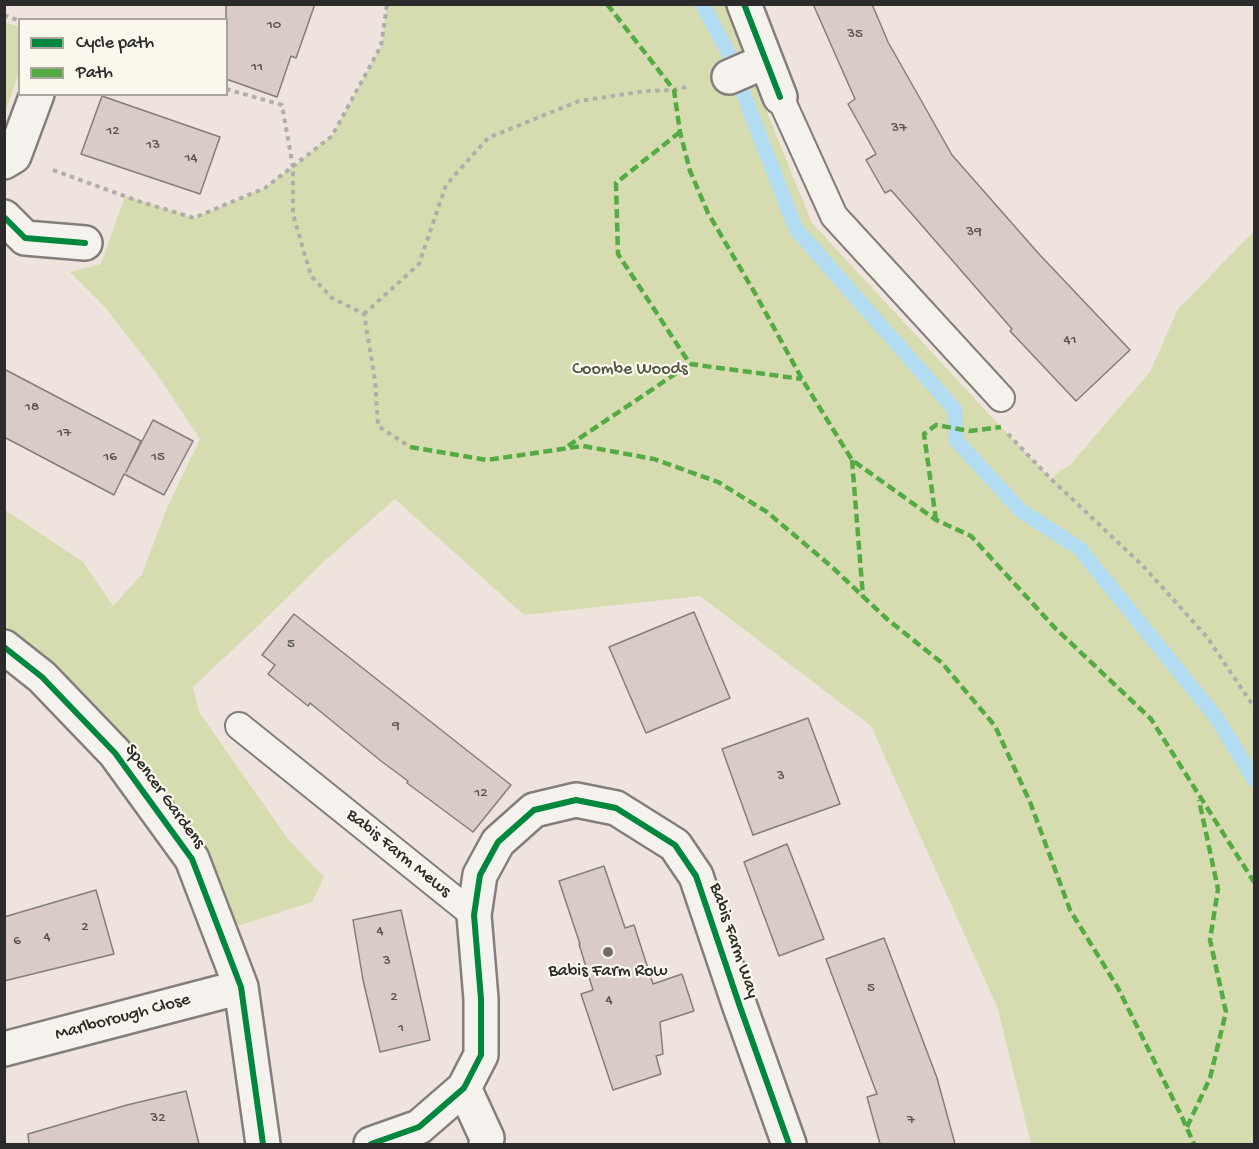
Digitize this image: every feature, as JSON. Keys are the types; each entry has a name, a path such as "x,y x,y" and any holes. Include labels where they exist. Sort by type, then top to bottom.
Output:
{"street":[{"path":"744,4 780,97"},
{"path":"729,77 766,60"},
{"path":"9,159 36,96"},
{"path":"4,217 25,238 85,243"},
{"name":"Spencer Gardens","path":"4,647 42,677 115,753 192,859 241,987 263,1144"},
{"name":"Babis Farm Way","path":"474,915 480,875 498,842 534,810 576,800 616,808 675,845 696,876 789,1144"},
{"path":"371,1144 418,1127 464,1088 481,1055 481,999 474,915"},
{"name":"Marlborough Close","path":"4,1049 241,987"},
{"path":"464,1088 487,1138 486,1144"}],"lane":[{"path":"780,97 834,216 1001,398"},
{"name":"Babis Farm Mews","path":"240,726 474,915"}],"path":[{"path":"9,159 194,218 265,188 332,136 381,46 387,4"},
{"path":"228,90 282,105 293,166 293,214 311,276 332,298 364,314"},
{"path":"364,314 419,264 446,185 488,138 579,101 646,92"},
{"path":"364,314 375,380 378,426 410,447"}],"green space":[{"name":"Coombe Woods","path":"387,5 744,5 766,61 760,95 812,223 1051,479 1070,465 1150,372 1178,309 1254,231 1254,1144 1031,1144 998,1009 871,726 700,596 524,615 395,499 321,564 193,687 199,712 288,839 324,877 312,902 219,932 192,859 5,647 4,509 83,562 113,606 142,574 167,508 200,439 157,374 104,306 70,272 101,264 125,196 194,218 265,188 332,136 381,46"},
{"path":"4,22 18,26 18,75 5,113"}],"building":[{"path":"226,4 315,4 296,58 291,56 277,97 228,80 228,18 226,18"},
{"path":"813,4 872,4 888,42 952,155 1039,254 1130,350 1076,401 1010,331 1012,329 891,190 885,193 866,160 876,154 848,104 855,99"},
{"path":"102,96 220,137 200,194 81,154"},
{"path":"4,369 141,441 126,472 153,420 193,441 164,495 124,474 114,495 4,437"},
{"path":"694,612 730,698 646,733 609,647"},
{"path":"294,614 511,785 473,832 407,783 408,781 310,703 308,706 268,674 275,665 262,655"},
{"path":"808,718 840,804 753,835 722,749"},
{"path":"787,844 824,939 779,956 744,862"},
{"path":"604,866 625,928 634,925 653,984 682,974 694,1011 660,1022 663,1054 656,1056 661,1074 613,1090 581,994 593,990 559,881"},
{"path":"96,890 114,954 4,981 4,917"},
{"path":"401,910 430,1040 380,1052 363,980 353,920"},
{"path":"884,938 937,1078 955,1144 880,1144 867,1097 877,1094 826,959"},
{"path":"186,1091 199,1144 29,1144 28,1134 127,1105"}],"waterway":[{"path":"702,4 730,56"},
{"path":"743,93 796,229 955,410 956,440 1021,511 1079,548 1216,717 1254,779"}],"marked path":[{"path":"607,4 674,90 680,132 690,171 708,213 802,379 852,460 936,520 971,536 1055,628 1151,719 1254,882"},
{"path":"680,132 616,183 618,254 690,364 802,379"},
{"path":"568,446 690,364"},
{"path":"936,520 924,434 936,425 970,431 1001,427"},
{"path":"410,447 487,460 583,446 654,459 718,482 767,512 832,567 887,619 942,663 995,726 1030,802 1070,910 1118,988 1194,1144"},
{"path":"852,460 863,597"},
{"path":"1187,1127 1210,1078 1226,1012 1210,940 1218,889 1199,800"}],"cycle path":[{"path":"744,4 780,97"},
{"path":"4,217 25,238 85,243"},
{"path":"4,647 42,677 115,753 192,859 241,987 263,1144"},
{"path":"371,1144 419,1127 464,1088 481,1055 481,999 474,915 480,875 498,842 534,810 576,800 616,808 675,845 696,876 789,1144"}],"place":[{"name":"Babis Farm Row","path":"608,952"}]}
